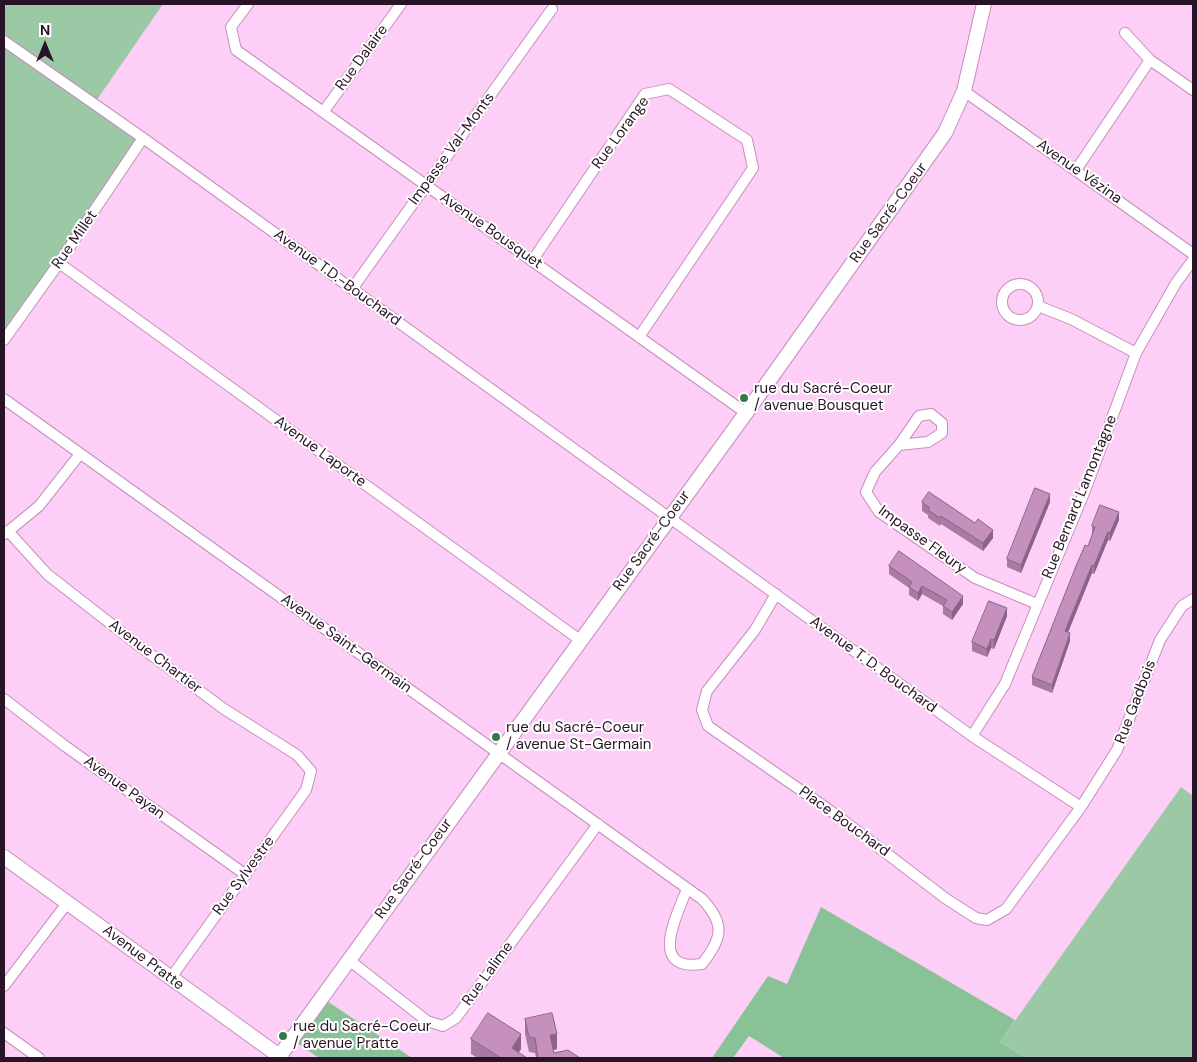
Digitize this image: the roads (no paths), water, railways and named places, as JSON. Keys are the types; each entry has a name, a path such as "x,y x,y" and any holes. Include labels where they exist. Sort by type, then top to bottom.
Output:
{"street":[{"name":"Avenue Bousquet","path":"248,4 231,27 236,50 746,413"},
{"name":"Rue Dalaire","path":"324,111 401,4"},
{"name":"Rue Sacré-Coeur","path":"280,1057 668,518 746,413 945,133 964,91 984,4"},
{"name":"Impasse Val-Monts","path":"352,289 552,10"},
{"path":"1125,33 1150,60 1193,90"},
{"name":"Avenue T.D.-Bouchard","path":"4,41 143,138 668,518"},
{"path":"1076,170 1150,60"},
{"name":"Rue Lorange","path":"532,260 645,94 668,89 747,140 754,168 639,337"},
{"name":"Avenue Vézina","path":"964,91 1193,254"},
{"name":"Rue Millet","path":"4,340 59,264 143,138"},
{"name":"Rue Bernard Lamontagne","path":"972,736 1005,684 1086,488 1136,353 1176,283 1193,260"},
{"name":"Avenue Laporte","path":"59,264 580,640"},
{"path":"1038,306 1071,319 1136,353"},
{"name":"Avenue Saint-Germain","path":"4,399 598,824 687,889 709,906 717,921 719,938 702,964 686,966 676,960 670,950 671,932 687,889"},
{"name":"Impasse Fleury","path":"899,445 875,472 866,492 879,512 975,578 1037,604"},
{"path":"6,533 38,506 80,454"},
{"name":"Avenue T. D. Bouchard","path":"668,518 972,736 1081,807"},
{"name":"Avenue Chartier","path":"6,533 47,574 138,645 224,709 297,755 311,770"},
{"name":"Place Bouchard","path":"776,594 755,630 707,691 702,710 708,726 835,814 945,898 976,918 987,920 1006,909 1081,807"},
{"name":"Rue Gadbois","path":"1081,807 1118,750 1160,640 1182,606 1193,599"},
{"name":"Avenue Payan","path":"4,699 66,746 246,875"},
{"name":"Rue Sylvestre","path":"170,979 306,790 311,770"},
{"name":"Rue Lalime","path":"349,960 426,1021 443,1026 456,1018 598,824"},
{"name":"Avenue Pratte","path":"4,858 68,902 170,979 280,1057"},
{"path":"4,986 68,902"},
{"path":"4,1033 39,1058"}],"place":[{"name":"rue du Sacré-Coeur / avenue Bousquet","path":"744,398"},
{"name":"rue du Sacré-Coeur / avenue St-Germain","path":"496,737"},
{"name":"rue du Sacré-Coeur / avenue Pratte","path":"283,1036"}]}
